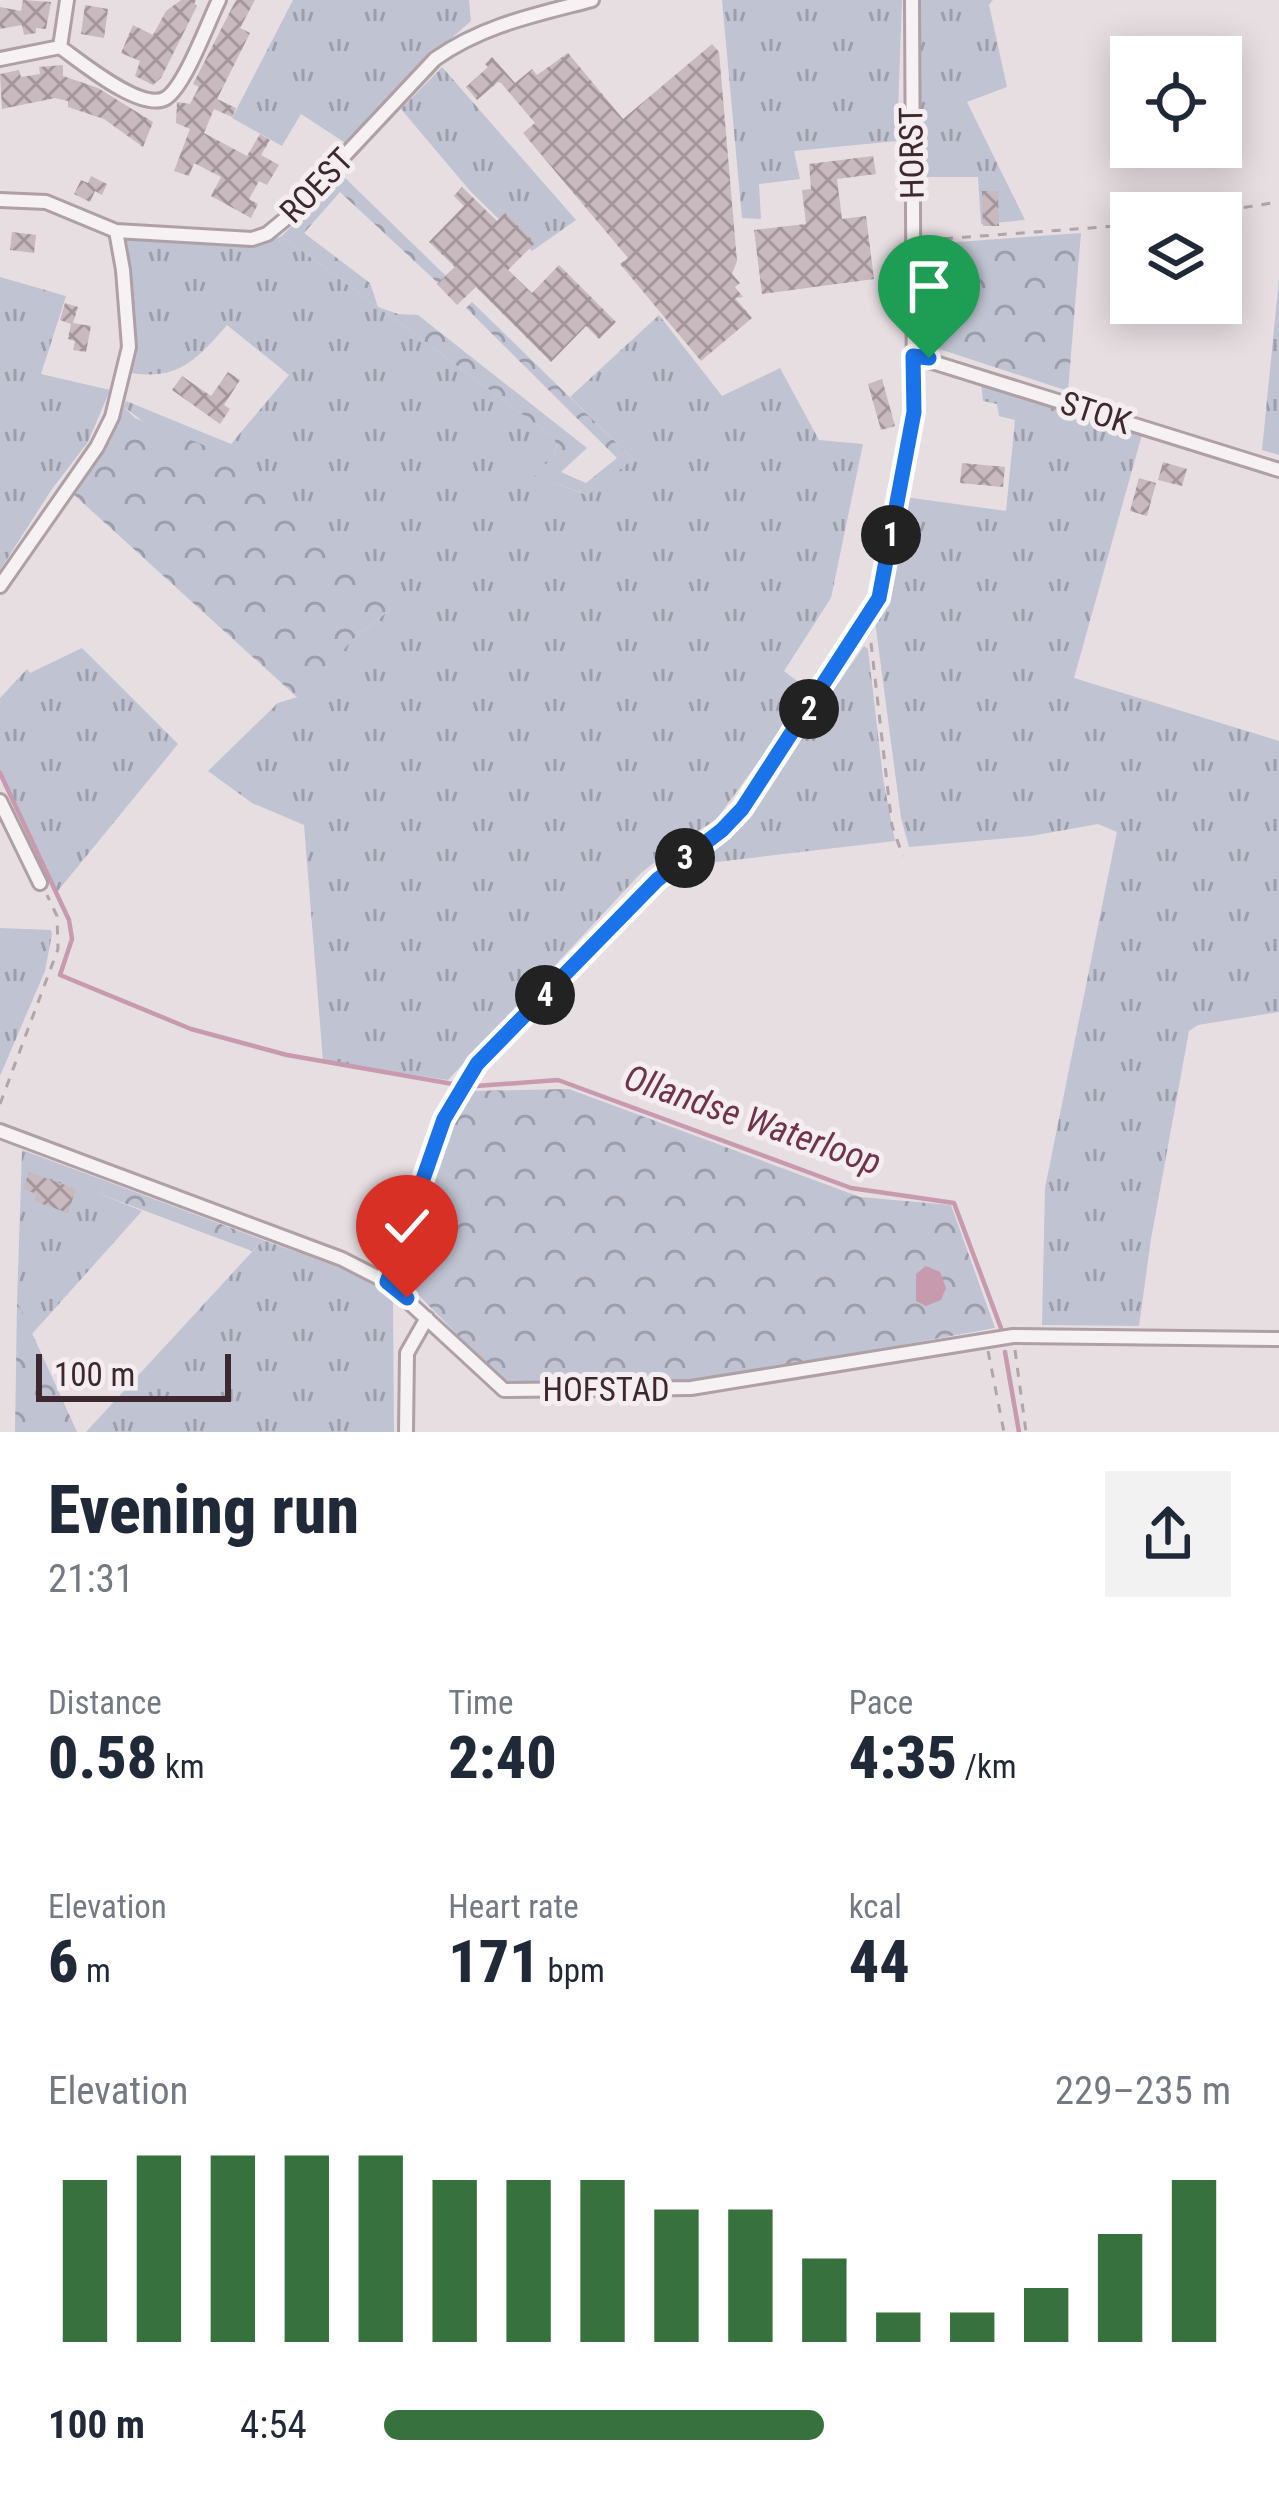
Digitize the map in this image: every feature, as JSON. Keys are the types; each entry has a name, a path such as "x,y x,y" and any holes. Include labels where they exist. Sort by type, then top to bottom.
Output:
{"street":[{"path":"60,46 67,0"},
{"path":"0,58 60,46 131,94 152,102 165,99 177,86 219,0"},
{"name":"ROEST","path":"0,200 46,202 116,231 252,239 267,234 435,59 491,26 592,0"},
{"name":"HORST","path":"387,1282 444,1119 477,1064 657,880 742,809 879,598 914,412 912,0"},
{"path":"0,586 97,447 112,417 129,347 116,231"},
{"name":"STOK","path":"913,356 1279,470"},
{"path":"0,802 40,883"},
{"name":"HOFSTAD","path":"0,1131 342,1259 387,1282 504,1390 691,1388 1013,1336 1279,1339"},
{"path":"406,1432 406,1353 428,1318"}],"path":[{"path":"1242,208 1279,202"},
{"path":"912,241 1110,227"},
{"path":"866,623 874,652 892,826 903,856"},
{"path":"0,1104 58,949 57,916 40,883"},
{"path":"1013,1336 1026,1432"},
{"path":"985,1339 1004,1432"}],"green space":[{"path":"293,0 469,0 471,21 422,64 347,144 301,114 282,146 232,118"},
{"path":"722,0 902,0 897,141 794,151 800,179 759,184 761,219 742,218"},
{"path":"918,0 993,0 989,5 1007,87 967,102 1025,220 981,224 978,177 916,177"},
{"path":"442,67 576,220 532,251 471,192 401,109"},
{"path":"341,174 447,277 439,284 340,192 304,233 370,283 378,307 418,315 587,448 561,472 586,483 617,458 466,308 472,302 633,459 588,495 534,476 554,456 553,437 282,236"},
{"path":"1081,233 1068,391 921,343 917,245"},
{"path":"122,235 261,244 282,236 553,437 557,444 554,456 535,476 587,495 633,459 570,397 659,315 722,396 780,368 819,440 863,444 831,598 784,671 810,691 716,820 641,873 448,1080 323,1061 304,825 252,803 208,771 278,703 301,696 353,639 391,609 124,407 126,401 231,444 289,375 227,325 187,364 163,373 132,373"},
{"path":"0,277 66,296 41,374 110,390 88,442 0,570"},
{"path":"1279,279 1279,455 1262,450"},
{"path":"981,382 1143,431 1074,678 1279,741 1279,1012 1198,1025 1189,1031 1139,1326 1042,1325 1045,1188 1117,832 1098,824 1031,836 909,847 901,818 875,621 905,497 1006,511 1015,420 999,416 997,404 983,401"},
{"path":"124,407 135,418 239,459 392,608 353,639 301,697 72,493"},
{"path":"864,646 895,841 682,866 752,807"},
{"path":"82,648 178,744 57,892 0,771 0,698 27,669 30,673"},
{"path":"0,928 51,930 52,934 45,971 0,1076"},
{"path":"569,1089 860,1197 951,1205 995,1328 691,1383 504,1383 408,1284 411,1239 427,1186 468,1091"},
{"path":"22,1150 106,1181 100,1194 142,1211 32,1334 17,1303"},
{"path":"106,1181 263,1240 252,1251 100,1194"},
{"path":"263,1240 350,1273 393,1301 394,1432 86,1432"},
{"path":"17,1303 22,1311 77,1432 15,1432"}],"shaded area":[{"path":"926,1266 940,1272 946,1288 941,1300 926,1306 916,1301 916,1274"}],"building":[{"path":"23,0 51,2 46,29 24,35 22,25 0,29 0,7 21,11"},
{"path":"181,0 196,0 197,6 153,85 135,76 140,61 121,53 133,25 153,35 166,11"},
{"path":"236,0 255,0 240,28 250,33 217,99 236,108 232,117 214,109 204,133 247,156 260,134 270,140 261,155 279,165 267,185 259,181 249,199 258,204 251,218 211,196 221,177 194,163 189,176 174,171 190,129 176,123 177,102 190,104 199,87 193,84"},
{"path":"85,5 108,9 104,38 81,34"},
{"path":"712,44 719,52 737,261 732,274 743,297 735,298 752,318 701,361 620,264 628,258 523,133 535,123 501,83 477,100 466,87 492,57 515,83 532,69 537,75 568,53 623,119"},
{"path":"63,65 63,76 98,88 153,122 143,147 104,119 68,107 68,101 55,98 2,109 0,74 19,70 21,77 40,74 39,67"},
{"path":"873,156 876,174 837,179 842,219 866,216 874,279 762,294 754,230 806,224 802,190 811,189 809,164"},
{"path":"91,176 107,184 102,195 95,191 90,202 74,194 81,180 88,183"},
{"path":"462,187 497,221 505,213 535,243 508,270 532,293 559,265 616,322 599,339 586,326 551,362 476,287 457,305 437,284 455,267 429,242 464,206 454,196"},
{"path":"982,191 998,191 999,226 983,226"},
{"path":"12,232 36,235 34,253 10,250"},
{"path":"65,303 78,307 73,323 91,326 86,352 73,350 75,341 68,339 71,324 60,320"},
{"path":"228,372 240,380 224,405 230,409 220,424 172,390 182,376 211,396"},
{"path":"882,379 895,426 881,430 868,384"},
{"path":"1163,462 1187,469 1182,486 1158,480"},
{"path":"962,463 1005,467 1003,487 960,483"},
{"path":"1139,478 1156,483 1147,516 1130,511"},
{"path":"29,1172 76,1189 68,1213 34,1201 37,1194 23,1189"}],"waterway":[{"name":"Ollandse Waterloop","path":"0,773 69,920 72,939 60,975 191,1029 287,1055 453,1084"},
{"name":"Ollandse Waterloop","path":"476,1086 558,1080 851,1188 954,1203 1001,1328"},
{"name":"Ollandse Waterloop","path":"1005,1352 1019,1432"}],"route":[{"path":"407,1298 387,1282 444,1119 477,1064 657,880 742,809 874,610 914,412 913,356 929,358"}]}
